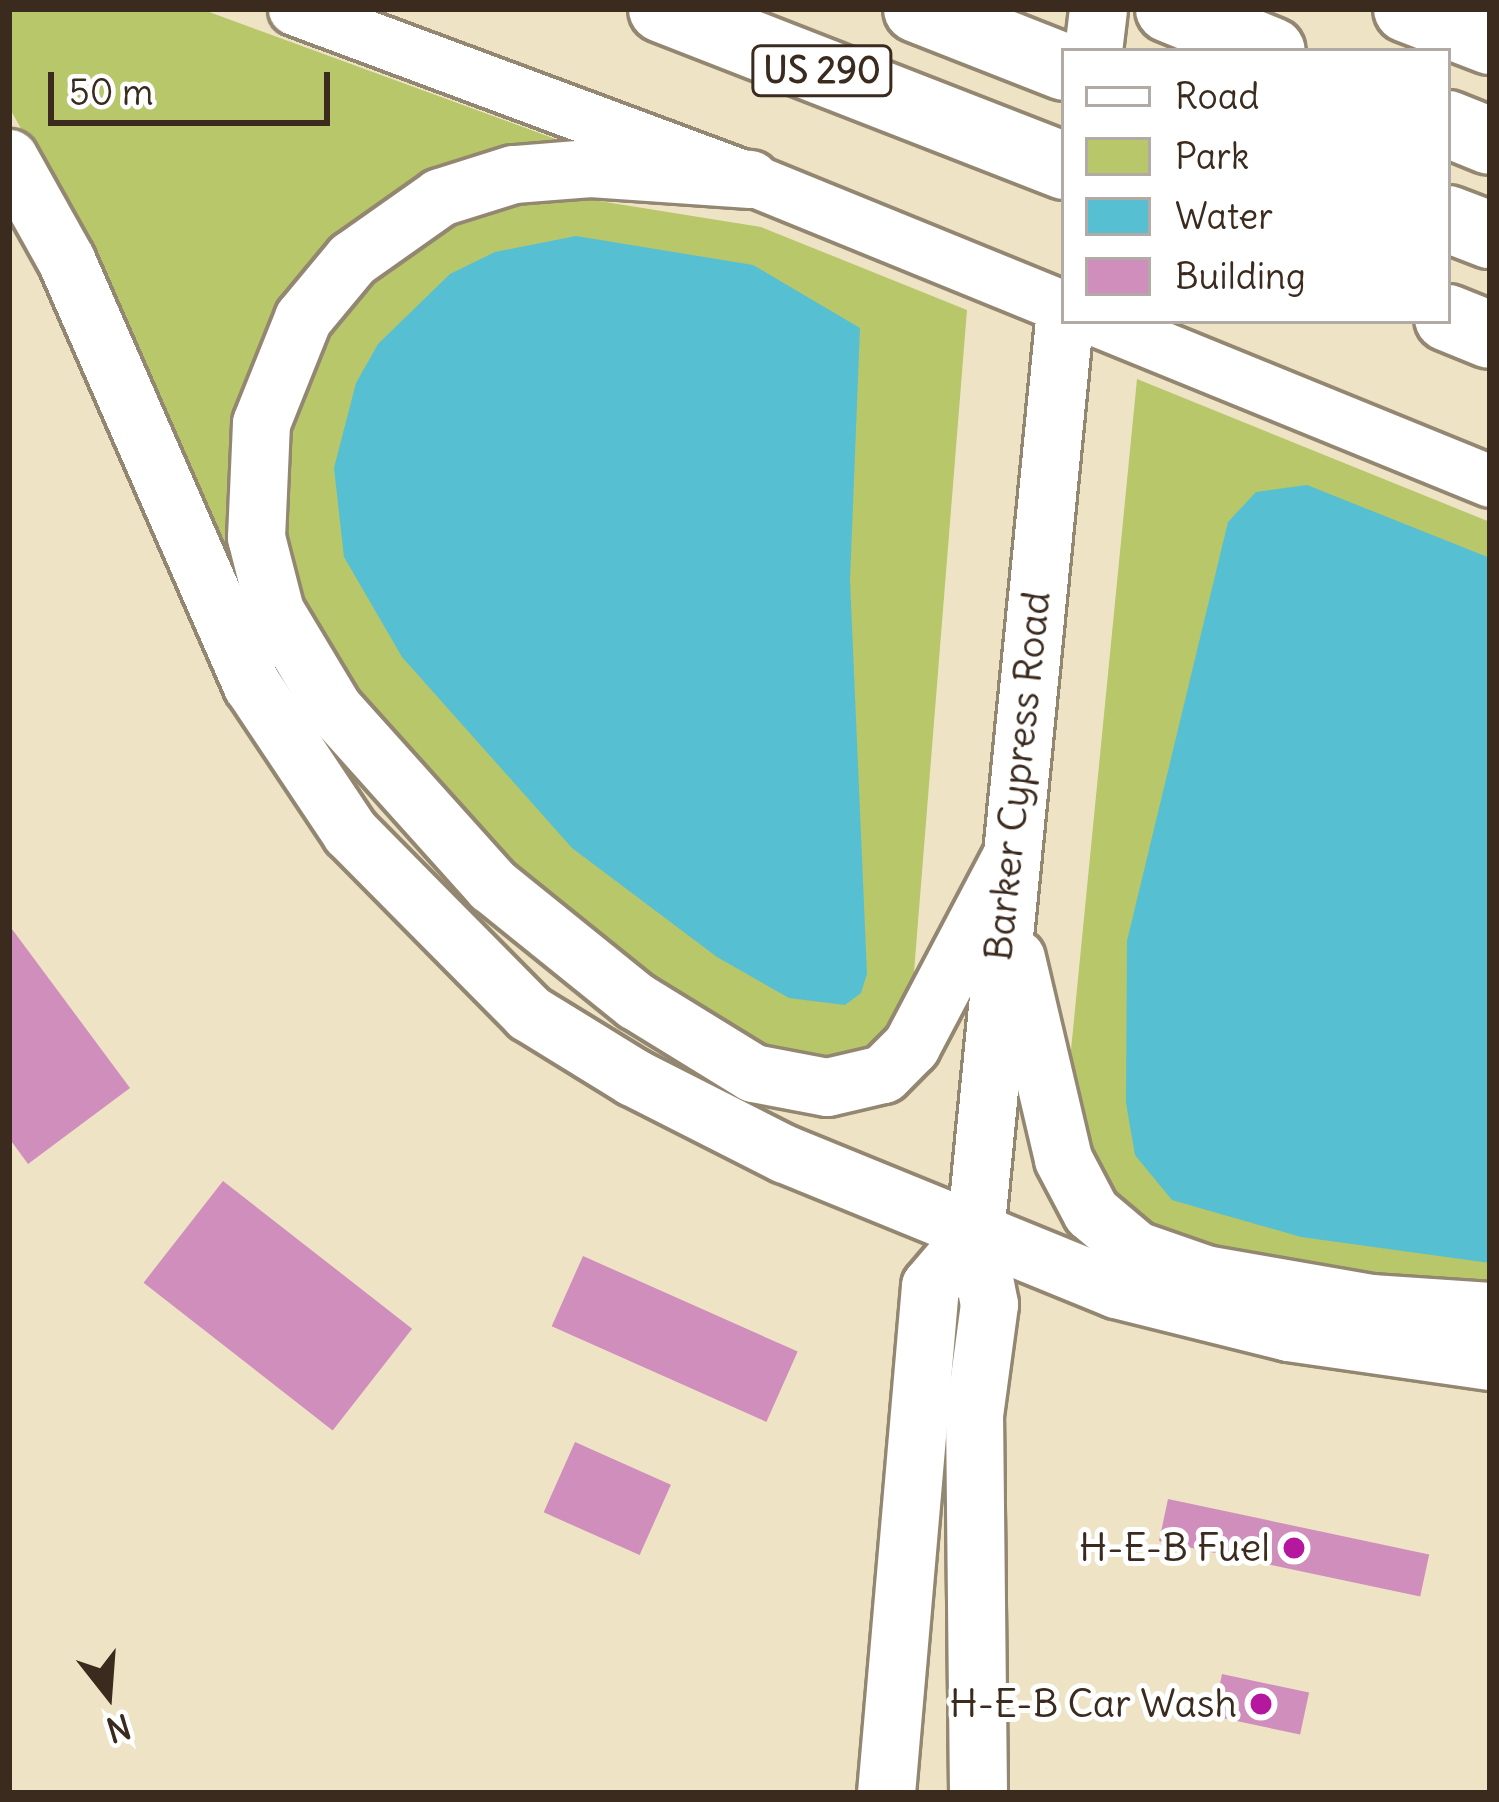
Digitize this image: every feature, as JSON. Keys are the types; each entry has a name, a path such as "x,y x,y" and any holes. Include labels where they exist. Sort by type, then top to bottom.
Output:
{"highway":[{"name":"US 290","path":"662,9 1061,165"},
{"path":"916,9 1061,66"},
{"path":"1169,9 1265,48"},
{"path":"1407,9 1490,41"},
{"path":"1451,125 1490,141"},
{"path":"1451,220 1490,235"},
{"path":"1451,319 1490,335"}],"main road":[{"path":"294,9 750,179 1061,306"},
{"path":"1093,48 1098,9"},
{"path":"9,158 66,260 252,685 350,832 529,1012 633,1077 785,1154 975,1233 1192,1311 1490,1361"},
{"path":"750,179 590,168 513,174 440,197 352,259 294,335 261,423 254,518 275,611 334,709 492,885 636,1001 752,1073 827,1087 883,1074 911,1046 1011,856"},
{"name":"Barker Cypress Road","path":"978,1793 974,1415 988,1304 975,1233 1064,324"},
{"path":"1105,324 1490,482"},
{"path":"1005,913 1063,1159 1091,1212 1136,1250 1204,1274 1371,1303 1490,1311"},
{"path":"886,1793 930,1286 975,1233"}],"green space":[{"path":"9,9 201,9 572,145 352,237 234,558 220,563 63,204 9,107"},
{"path":"568,196 761,227 967,310 912,997 900,1033 854,1066 760,1057 530,898 313,642 274,527 286,423 328,327 367,281 469,215"},
{"path":"1137,379 1490,522 1490,1296 1177,1246 1095,1185 1066,1101"}],"water":[{"path":"576,236 753,265 860,328 850,580 867,974 861,993 845,1005 789,998 717,957 572,848 402,657 344,557 334,468 356,383 378,344 450,274 495,252"},
{"path":"1307,485 1490,558 1490,1263 1301,1237 1172,1200 1135,1155 1126,1103 1127,941 1228,522 1256,492"}],"building":[{"path":"9,925 130,1088 28,1164 9,1138"},
{"path":"223,1181 412,1329 333,1430 144,1283"},
{"path":"583,1256 798,1352 766,1422 552,1326"},
{"path":"575,1442 671,1485 640,1555 544,1512"},
{"name":"H-E-B Fuel","path":"1168,1499 1429,1555 1420,1597 1159,1541"},
{"name":"H-E-B Car Wash","path":"1222,1674 1309,1693 1300,1735 1213,1716"}],"place":[{"name":"H-E-B Fuel","path":"1294,1548"},
{"name":"H-E-B Car Wash","path":"1261,1704"}]}
